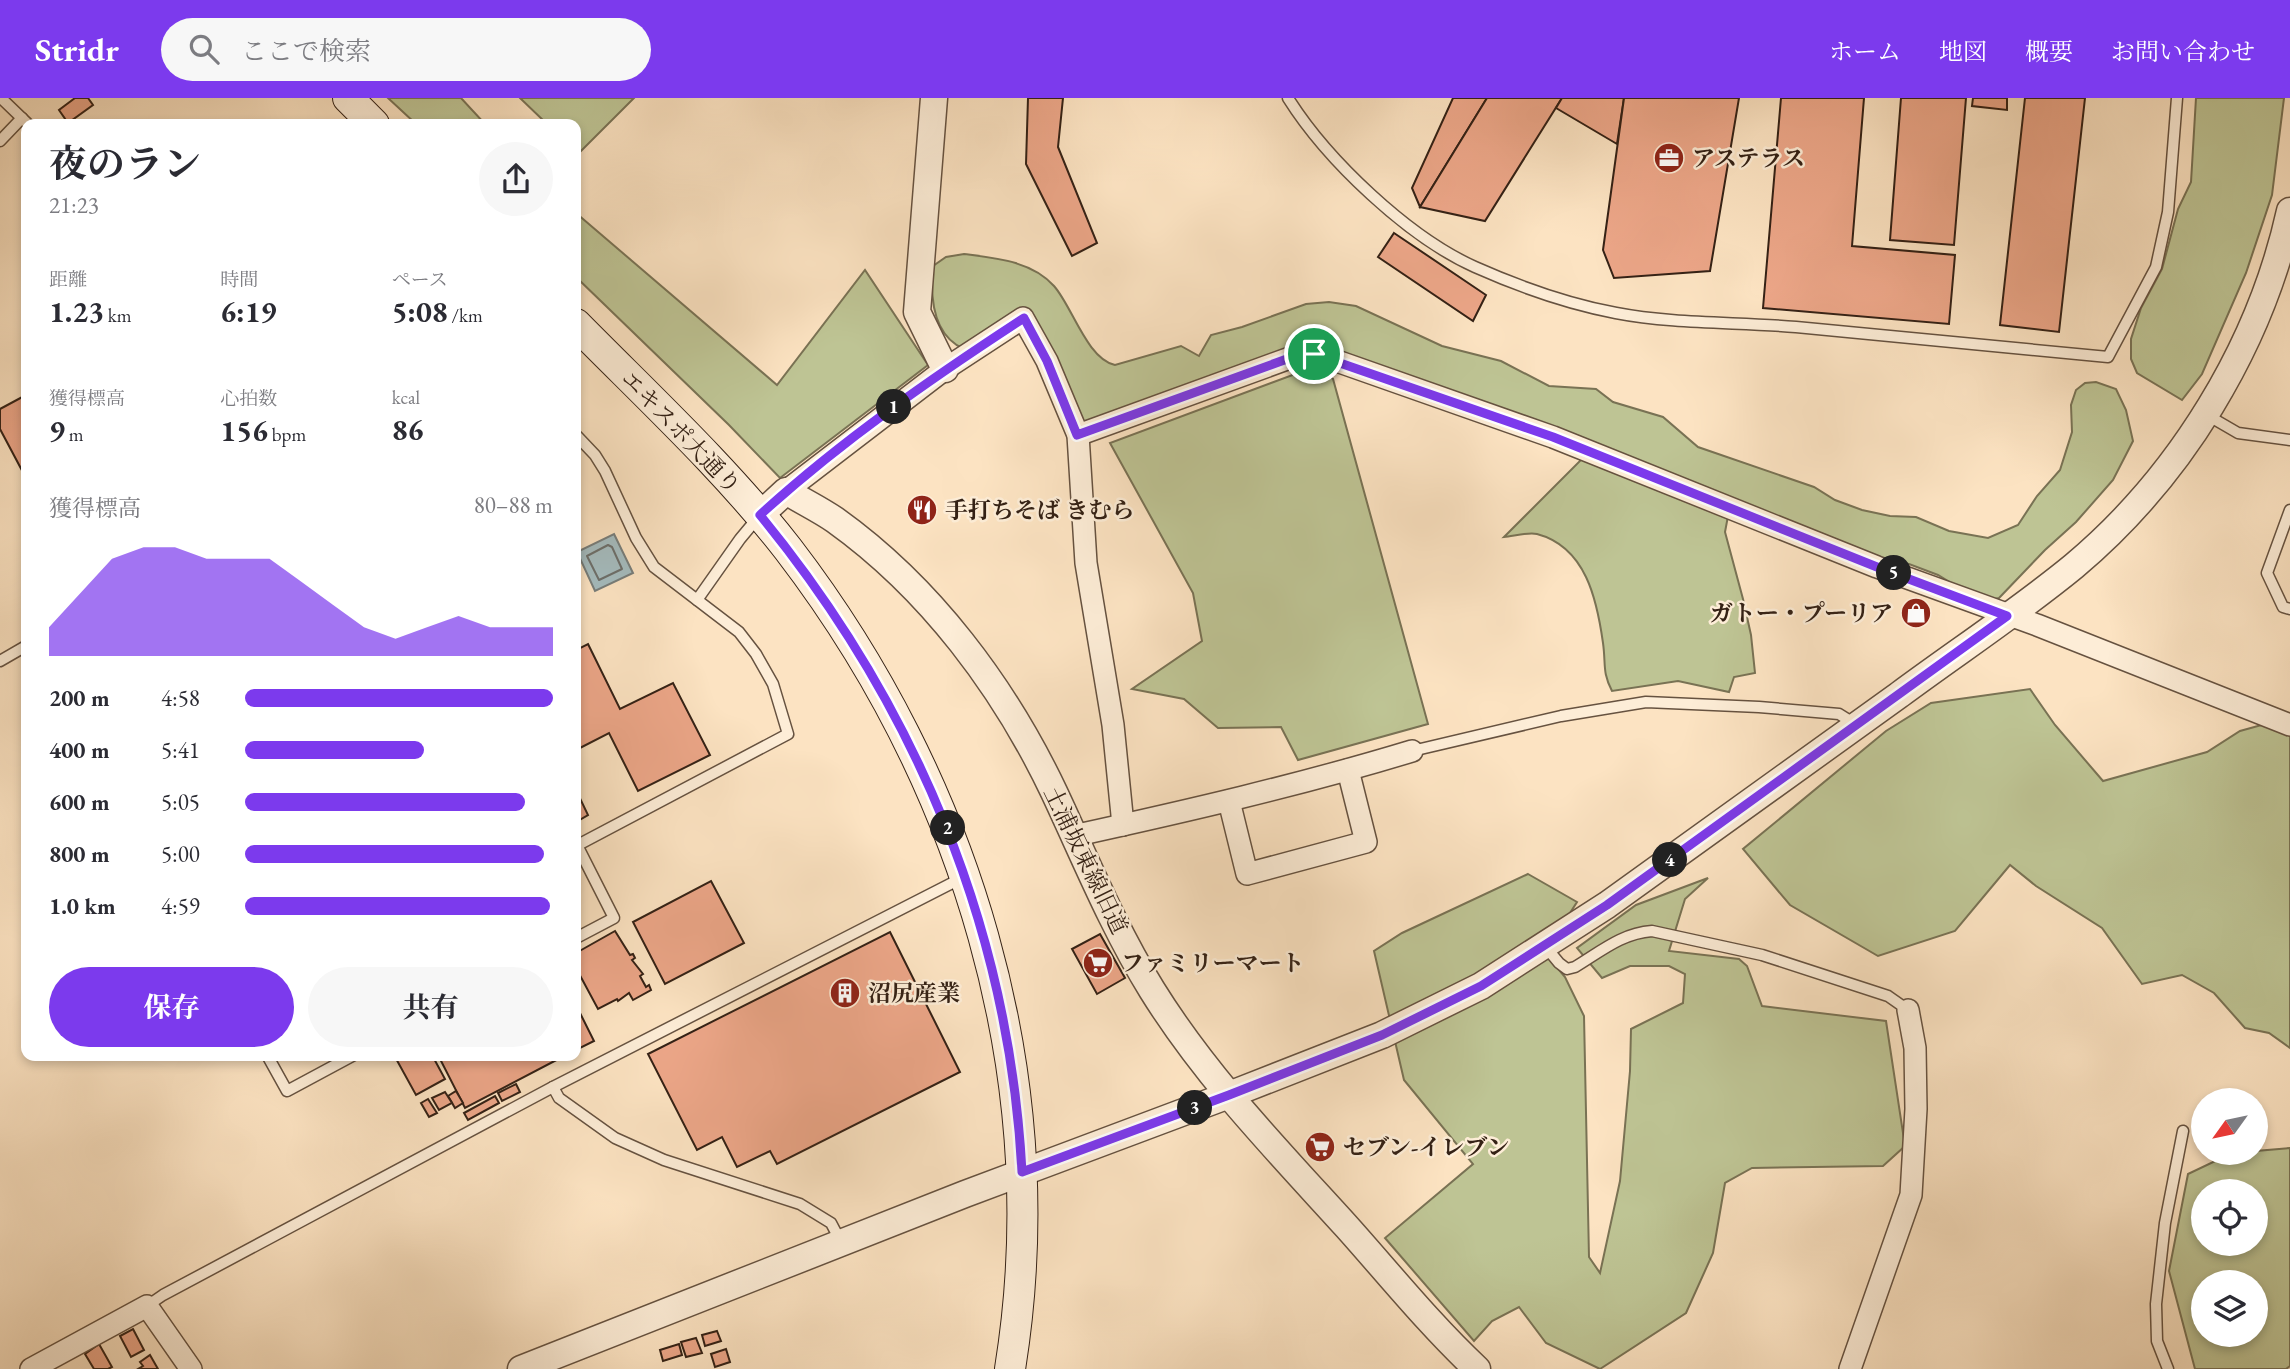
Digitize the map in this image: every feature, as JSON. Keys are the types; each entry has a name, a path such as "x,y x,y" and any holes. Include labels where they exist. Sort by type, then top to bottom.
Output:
{"main road":[{"path":"348,98 369,119"},
{"name":"エキスポ大通り","path":"581,329 760,515 798,563 849,636 887,700 926,775 965,877 1003,1016 1018,1112 1022,1172 1021,1252 1010,1369"}],"street":[{"path":"934,98 916,312 945,369"},
{"path":"521,1369 841,1242 1382,1035 1481,986 1545,946 1607,905 2007,616 2076,565 2117,526 2183,448 2249,332 2286,241 2290,211"},
{"path":"760,515 786,491 945,369 1024,318 1047,361 1077,435 1086,564 1113,725 1123,825"},
{"path":"1077,435 1298,355 1314,354 1553,437 1838,552 2037,625 2290,724"},
{"name":"土浦坂東線旧道","path":"786,491 836,521 881,557 957,637 990,681 1018,726 1054,792 1119,932 1186,1040 1229,1095 1477,1369"},
{"path":"1073,836 1229,802 1412,751"},
{"path":"1229,802 1247,874 1366,842 1348,770"},
{"path":"1850,1369 1911,1195 1916,1109 1914,1048 1908,1010"},
{"path":"31,1369 147,1306 191,1369"}],"lane":[{"path":"1,98 23,119"},
{"path":"1288,98 1323,146 1357,182 1405,222 1473,266 1561,300 1618,313 2108,357 2156,267 2168,212 2177,98"},
{"path":"0,141 21,124"},
{"path":"2204,413 2238,433 2290,440"},
{"path":"581,440 606,471 636,538 654,567 739,632 756,654 773,684 788,734 581,843"},
{"path":"2290,510 2267,573 2283,607 2290,609"},
{"path":"696,600 760,515"},
{"path":"0,660 21,649"},
{"path":"1412,751 1561,716 1646,702 1839,714 1857,725"},
{"path":"581,855 614,918 581,935"},
{"path":"147,1306 553,1087 965,877"},
{"path":"1545,946 1567,969 1575,967 1620,939 1638,932 1652,931 1762,955 1888,996 1908,1010"},
{"path":"270,1061 287,1091 343,1061"},
{"path":"553,1087 559,1098 615,1138 664,1160 800,1203 831,1223 841,1242"},
{"path":"2168,1369 2157,1341 2155,1304 2165,1223 2183,1131"}],"green space":[{"path":"388,98 461,98 480,119 411,119"},
{"path":"520,98 634,98 581,151 581,119 542,119"},
{"path":"2196,98 2284,98 2272,195 2246,273 2202,374 2182,400 2137,373 2131,359 2131,339 2141,308 2162,269 2178,209 2191,182"},
{"path":"581,217 777,385 865,270 928,365 780,478 581,282"},
{"path":"964,254 1012,262 1045,278 1061,295 1096,353 1115,365 1181,346 1199,356 1211,335 1306,304 1329,302 1356,306 1442,346 1501,361 1549,386 1596,389 1613,402 1663,417 1698,447 1814,487 1835,500 1862,510 1890,516 1916,517 1949,531 1988,538 2018,525 2037,496 2060,470 2072,432 2071,405 2076,390 2085,383 2096,382 2116,389 2126,410 2133,441 2113,480 2076,522 1999,598 1982,602 1938,575 1909,564 1880,561 1728,516 1725,532 1751,635 1755,673 1734,677 1729,692 1678,681 1612,691 1606,673 1597,610 1586,577 1578,563 1567,550 1537,534 1504,537 1593,448 1317,348 1088,425 1080,422 1026,309 964,349 953,343 945,334 935,314 933,266 946,257"},
{"path":"1314,367 1333,379 1428,724 1298,760 1281,727 1218,728 1184,699 1132,689 1202,641 1193,593 1110,443"},
{"path":"2030,689 2055,725 2103,781 2207,752 2240,731 2265,724 2290,734 2290,1048 2269,1033 2245,1028 2214,993 2182,975 2142,984 2102,928 2036,886 2010,865 1955,931 1878,956 1790,905 1743,849 1886,731 1931,703"},
{"path":"1528,874 1577,902 1568,916 1534,940 1565,977 1584,1016 1589,1257 1600,1273 1620,1181 1631,1029 1683,1003 1685,974 1669,966 1630,966 1602,978 1577,948 1636,905 1708,878 1685,899 1669,951 1739,959 1747,966 1762,1006 1886,1021 1905,1146 1883,1166 1752,1168 1725,1183 1713,1253 1686,1313 1600,1369 1546,1343 1519,1307 1492,1321 1474,1341 1385,1238 1473,1164 1404,1080 1374,951 1402,933"},
{"path":"2290,1148 2290,1366 2286,1369 2195,1369 2169,1271 2188,1174 2205,1166 2268,1166 2268,1150"}],"water":[{"path":"614,534 633,573 595,591 581,561 581,550"}],"building":[{"path":"75,98 88,98 93,105 74,119 65,119 59,110"},
{"path":"1028,98 1063,98 1058,147 1097,243 1072,256 1026,164"},
{"path":"1453,98 1487,98 1420,207 1412,188"},
{"path":"1487,98 1562,98 1485,221 1420,207"},
{"path":"1562,98 1624,98 1617,144 1556,108"},
{"path":"1624,98 1739,98 1710,271 1614,278 1603,250"},
{"path":"1781,98 1864,98 1852,246 1955,255 1949,324 1763,308"},
{"path":"1901,98 1966,98 1954,245 1890,240"},
{"path":"1973,98 2007,98 2007,110 1972,106"},
{"path":"2025,98 2085,98 2059,332 2000,325"},
{"path":"1394,233 1486,295 1473,321 1378,257"},
{"path":"21,398 21,469 0,429 0,409"},
{"path":"588,644 620,709 673,683 710,755 638,791 609,733 581,747 581,648"},
{"path":"581,800 588,815 581,819"},
{"path":"711,881 744,943 665,984 633,922"},
{"path":"615,931 630,955 633,954 635,958 632,960 643,974 640,976 651,990 633,1000 629,993 598,1009 581,977 581,950"},
{"name":"沼尻産業","path":"890,932 960,1072 777,1164 770,1151 737,1167 722,1137 697,1150 648,1054"},
{"path":"1100,934 1125,978 1097,994 1072,949"},
{"path":"581,1015 594,1041 581,1048"},
{"path":"397,1061 435,1061 445,1079 416,1095"},
{"path":"441,1061 555,1061 465,1108"},
{"path":"516,1084 520,1092 502,1101 498,1093"},
{"path":"456,1091 463,1103 455,1108 448,1096"},
{"path":"445,1092 452,1103 439,1110 432,1098"},
{"path":"495,1096 499,1103 468,1120 464,1113"},
{"path":"428,1099 437,1113 429,1117 421,1103"},
{"path":"133,1329 144,1350 131,1357 120,1336"},
{"path":"717,1331 721,1341 705,1346 702,1335"},
{"path":"696,1338 702,1353 686,1357 681,1342"},
{"path":"99,1344 112,1367 108,1369 94,1369 85,1354"},
{"path":"679,1344 682,1355 663,1361 660,1350"},
{"path":"726,1349 730,1362 715,1367 711,1354"},
{"path":"150,1355 158,1369 138,1369 143,1366 140,1362"}],"place":[{"name":"アステラス","path":"1669,158"},
{"name":"手打ちそば きむら","path":"922,510"},
{"name":"ガトー・プーリア","path":"1916,613"},
{"name":"ファミリーマート","path":"1098,963"},
{"name":"沼尻産業","path":"845,993"},
{"name":"セブン-イレブン","path":"1320,1147"}],"route":[{"path":"1024,318 1047,361 1077,435 1298,355 1314,354 1553,437 2007,616 1607,905 1481,986 1382,1035 1022,1172 1018,1112 1003,1016 986,946 947,827 926,775 887,700 849,636 798,563 760,515 850,440 945,369 1024,318"}]}
